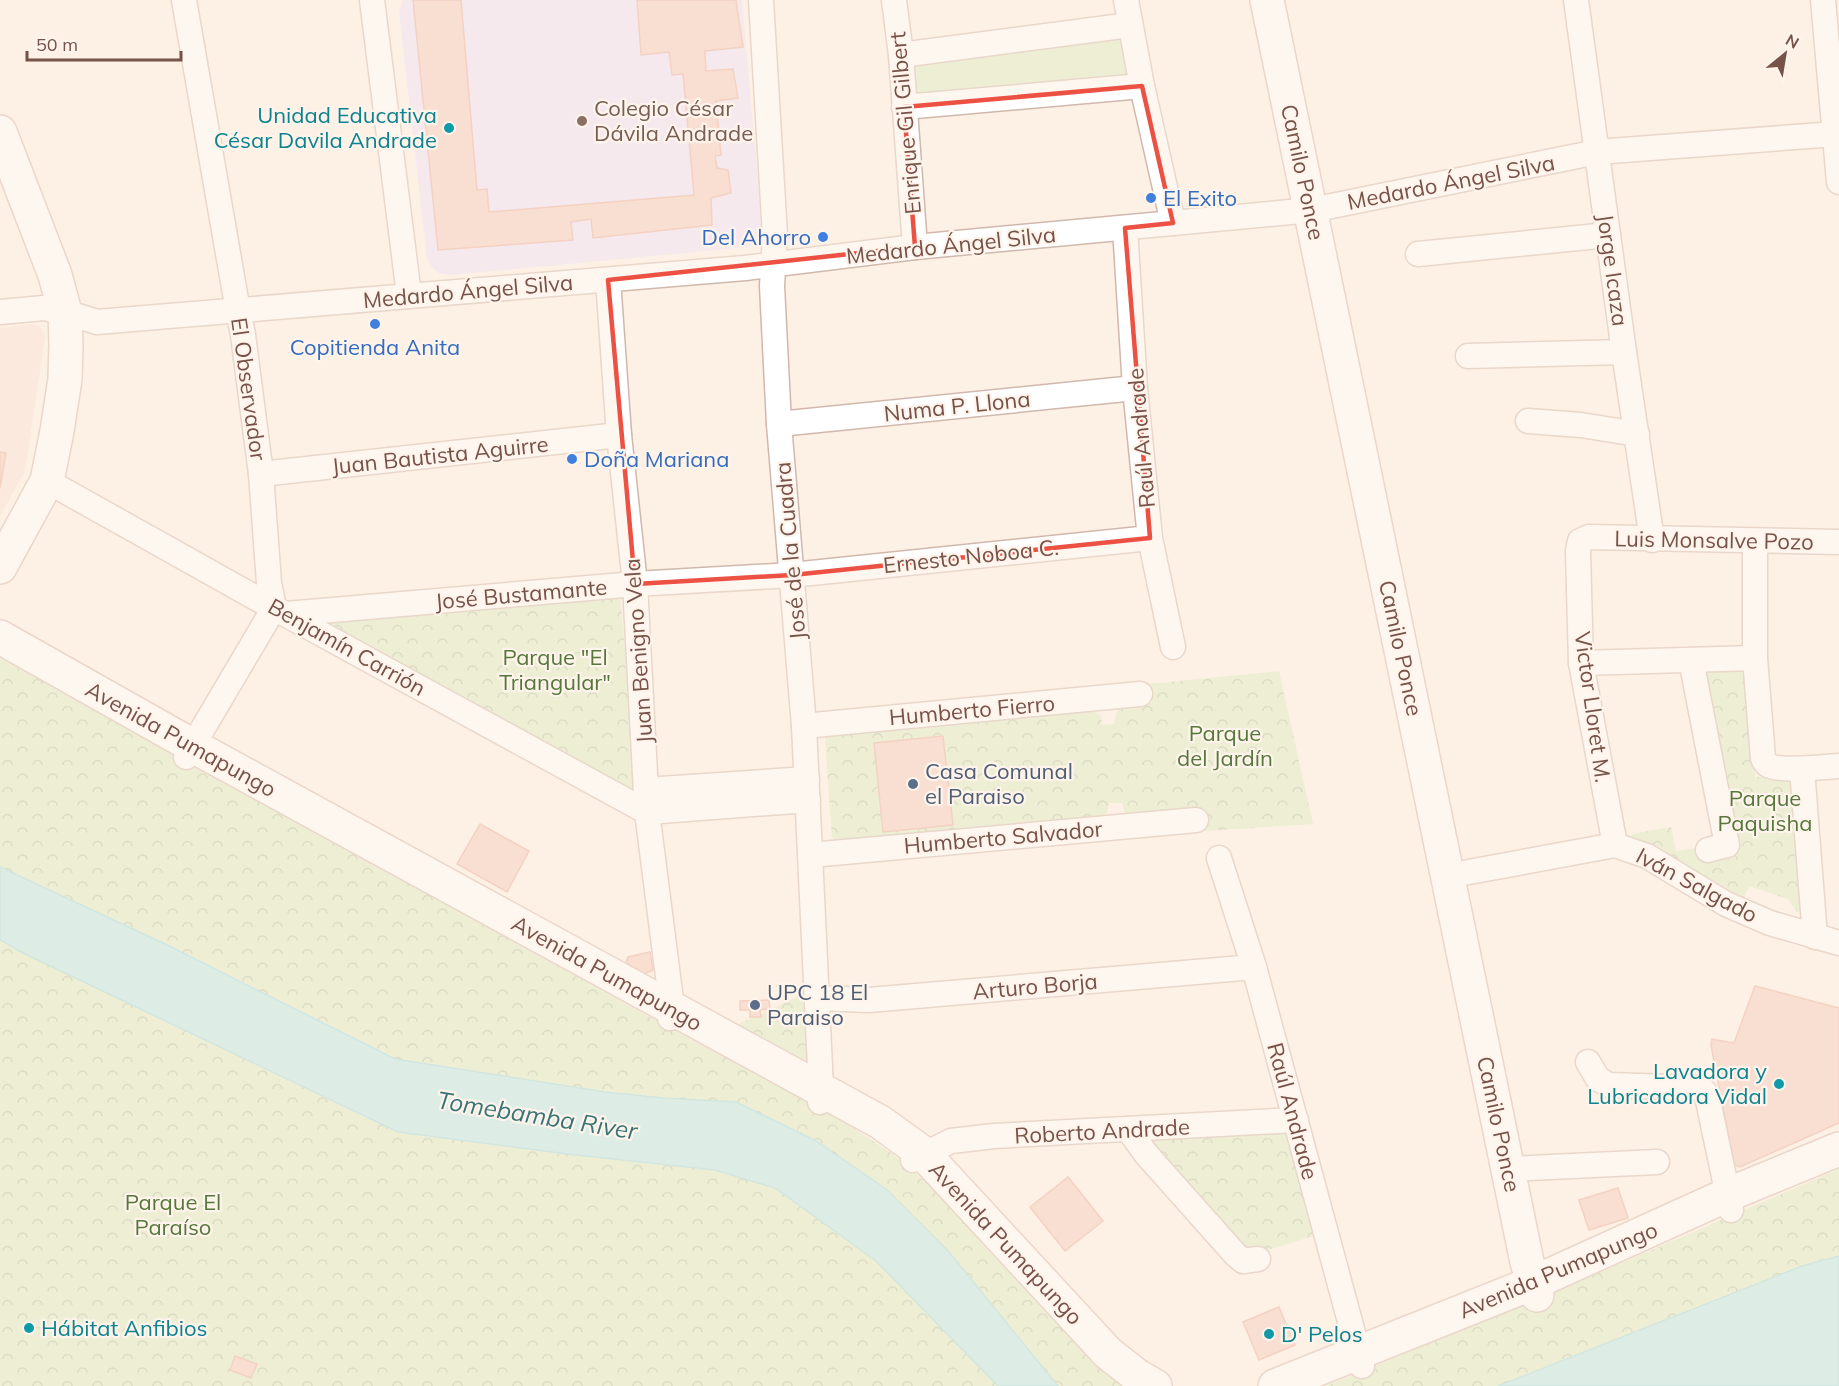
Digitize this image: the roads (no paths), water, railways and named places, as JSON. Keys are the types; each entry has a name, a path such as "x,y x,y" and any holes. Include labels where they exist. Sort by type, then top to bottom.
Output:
{"main road":[{"name":"Camilo Ponce","path":"1267,0 1527,1262 1535,1289"},
{"path":"0,132 55,275 65,312 65,379 47,481 0,567"},
{"name":"Avenida Pumapungo","path":"0,637 190,752 821,1096 880,1122 918,1156 1108,1353 1136,1375 1155,1386"},
{"name":"Avenida Pumapungo","path":"1275,1386 1360,1360 1535,1289 1729,1203 1839,1149"}],"street":[{"path":"372,0 409,295"},
{"name":"José de la Cuadra","path":"761,0 775,236 773,265 779,424 804,726 821,1096"},
{"name":"Enrique Gil Gilbert","path":"894,0 901,55 915,247"},
{"path":"1126,0 1142,86 1173,223"},
{"name":"Jorge Icaza","path":"1576,0 1652,540"},
{"path":"1823,0 1839,182"},
{"name":"El Observador","path":"190,1 243,335 261,474 268,583 280,611"},
{"path":"901,55 1130,25"},
{"path":"904,107 1142,86"},
{"name":"Medardo Ángel Silva","path":"0,312 44,308 97,322 773,265 915,247 1312,210 1597,152 1835,134"},
{"name":"Raúl Andrade","path":"1125,228 1135,388 1150,538 1173,647"},
{"path":"1418,255 1608,235"},
{"name":"Juan Benigno Vela","path":"608,280 619,435 635,584 647,801 671,1014"},
{"path":"1468,356 1624,352"},
{"name":"Numa P. Llona","path":"779,424 1135,388"},
{"path":"1528,421 1581,425 1637,435"},
{"name":"Juan Bautista Aguirre","path":"261,474 619,435"},
{"name":"Benjamín Carrión","path":"47,481 280,611 647,801"},
{"name":"Luis Monsalve Pozo","path":"1588,537 1839,542"},
{"name":"Victor Lloret M.","path":"1588,537 1580,541 1578,550 1581,663 1615,845"},
{"name":"Ernesto Noboa C.","path":"792,574 1150,538"},
{"path":"1755,541 1755,658 1763,758 1766,764 1772,767 1802,769 1839,766"},
{"name":"José Bustamante","path":"280,611 792,574"},
{"path":"190,752 280,611"},
{"path":"1581,663 1755,658"},
{"path":"1691,660 1727,846 1708,849"},
{"name":"Humberto Fierro","path":"804,726 1140,694"},
{"path":"1802,769 1815,937"},
{"path":"647,801 807,789"},
{"name":"Humberto Salvador","path":"811,855 1196,820"},
{"name":"Iván Salgado","path":"1448,876 1615,845 1647,856 1726,904 1770,923 1839,943"},
{"name":"Raúl Andrade","path":"1219,858 1254,967 1360,1360"},
{"name":"Arturo Borja","path":"816,998 869,1000 1254,967"},
{"path":"1588,1062 1598,1079 1609,1085 1703,1090 1707,1095 1729,1203"},
{"name":"Roberto Andrade","path":"918,1156 951,1141 1296,1120"},
{"path":"1128,1129 1146,1154 1235,1254 1243,1261 1258,1259"},
{"path":"1508,1169 1657,1162"}],"water":[{"name":"Tomebamba River","path":"0,867 165,944 395,1059 605,1092 736,1102 816,1141 886,1189 949,1252 1058,1386 998,1386 876,1261 775,1188 715,1170 398,1132 21,952 0,940"},
{"path":"1839,1256 1839,1386 1498,1386 1802,1266"}],"place":[{"name":"Colegio César Dávila Andrade","path":"582,121"},
{"name":"Unidad Educativa César Davila Andrade","path":"449,128"},
{"name":"El Exito","path":"1151,198"},
{"name":"Del Ahorro","path":"823,237"},
{"name":"Copitienda Anita","path":"375,324"},
{"name":"Doña Mariana","path":"572,459"},
{"name":"Casa Comunal el Paraiso","path":"913,784"},
{"name":"UPC 18 El Paraiso","path":"755,1005"},
{"name":"Lavadora y Lubricadora Vidal","path":"1779,1084"},
{"name":"Hábitat Anfibios","path":"29,1328"},
{"name":"D' Pelos","path":"1269,1334"}],"park label":[{"name":"Parque \"El Triangular\"","path":"555,670"},
{"name":"Parque del Jardín","path":"1225,746"},
{"name":"Parque Paquisha","path":"1765,810"},
{"name":"Parque El Paraíso","path":"173,1214"}]}
